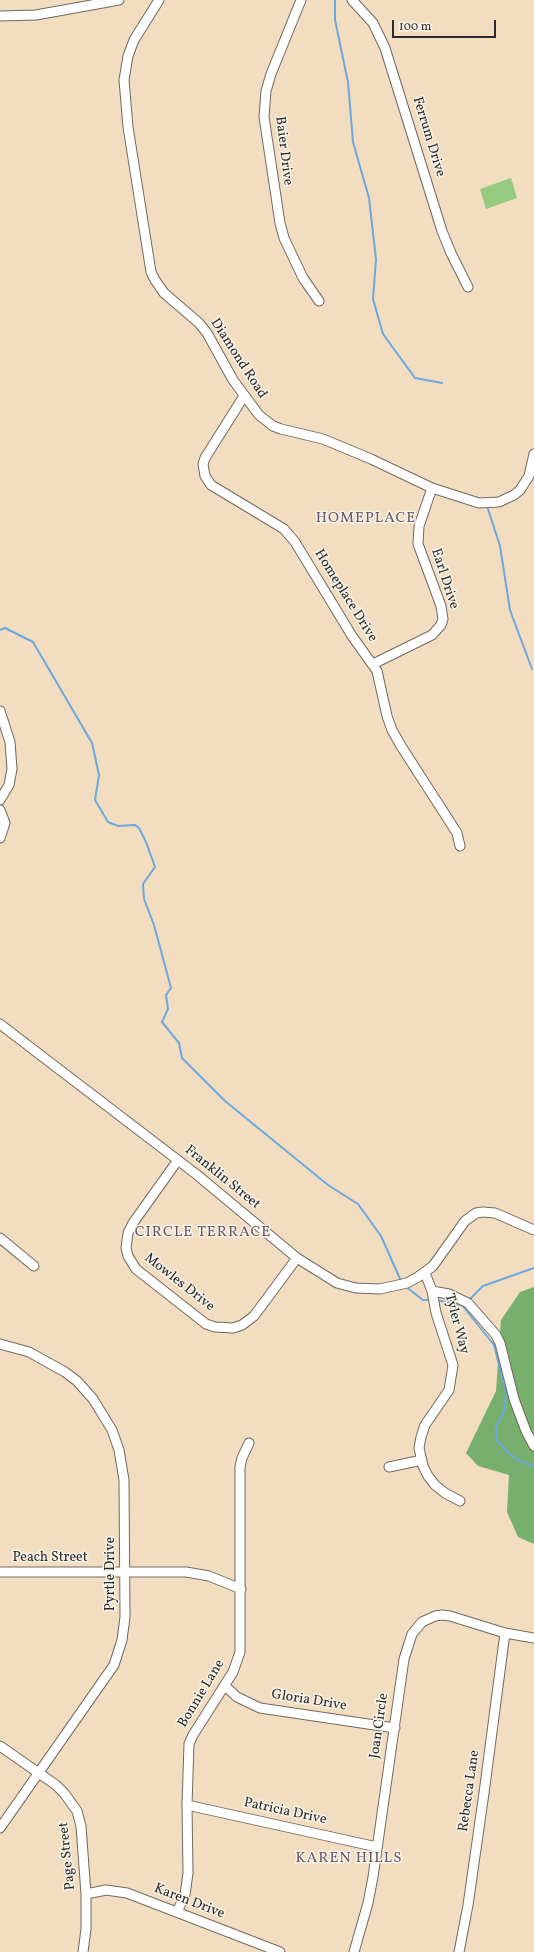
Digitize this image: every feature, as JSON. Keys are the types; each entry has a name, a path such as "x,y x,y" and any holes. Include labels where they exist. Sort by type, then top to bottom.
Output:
{"street":[{"path":"0,16 36,15 119,0"},
{"name":"Diamond Road","path":"158,0 134,40 128,56 124,80 128,127 149,262 153,276 159,287 199,323 207,333 244,396 259,415 273,426 336,445 432,488 479,503 506,500 517,493 525,483 534,454"},
{"name":"Baier Drive","path":"301,0 271,74 266,91 264,118 280,223 284,238 303,278 319,301"},
{"name":"Ferrum Drive","path":"352,0 373,24 385,48 442,232 451,254 468,287"},
{"name":"Homeplace Drive","path":"244,396 205,458 203,470 205,476 211,484 266,517 290,536 352,636 373,664 380,680 392,730 457,833 460,846"},
{"name":"Earl Drive","path":"373,664 432,636 441,625 441,606 420,553 418,535 419,526 432,488"},
{"path":"0,711 10,742 12,769 9,785 0,800"},
{"path":"0,810 5,823 0,838"},
{"name":"Franklin Street","path":"0,1024 178,1160 296,1258 331,1280 344,1285 365,1289 393,1287 407,1283 425,1273 440,1257 465,1221 476,1213 495,1213 534,1230"},
{"name":"Mowles Drive","path":"178,1160 132,1223 128,1233 126,1248 128,1256 136,1269 206,1324 233,1328 242,1325 254,1316 296,1258"},
{"path":"0,1238 34,1266"},
{"name":"Tyler Way","path":"425,1273 433,1293 435,1305 453,1365 449,1390 425,1425 421,1437 420,1448 422,1460 428,1476 435,1486 445,1493 460,1500"},
{"path":"433,1293 450,1294 468,1303 496,1335 500,1343 514,1399 526,1431 534,1446"},
{"name":"Pyrtle Drive","path":"0,1344 29,1352 65,1372 82,1386 105,1417 119,1450 123,1465 125,1572 124,1627 122,1640 114,1665 0,1828"},
{"name":"Bonnie Lane","path":"177,1912 188,1884 187,1805 189,1744 193,1735 233,1672 240,1652 240,1467 242,1458 249,1443"},
{"path":"389,1467 422,1460"},
{"name":"Peach Street","path":"0,1572 196,1573 226,1581 241,1589"},
{"name":"Joan Circle","path":"354,1952 368,1903 407,1646 415,1629 422,1622 435,1616 450,1616 505,1633 534,1638"},
{"name":"Rebecca Lane","path":"458,1952 468,1905 505,1633"},
{"name":"Gloria Drive","path":"225,1686 241,1699 260,1708 394,1728"},
{"name":"Page Street","path":"0,1746 39,1773 64,1793 77,1811 81,1826 86,1894 86,1929 83,1952"},
{"name":"Patricia Drive","path":"187,1805 377,1847"},
{"name":"Karen Drive","path":"86,1894 106,1890 117,1891 177,1912 280,1952"}],"green space":[{"path":"511,178 517,198 486,209 480,189"},
{"path":"534,1287 534,1544 518,1537 507,1512 509,1475 478,1466 466,1453 496,1391 501,1320 520,1292"}],"waterway":[{"path":"335,0 335,20 348,82 353,142 369,198 376,259 373,299 383,334 415,378 442,383"},
{"path":"488,509 500,546 510,610 532,669"},
{"path":"0,630 5,628 33,642 92,743 99,775 95,800 108,822 118,826 135,825 139,828 146,842 155,867 143,884 144,899 154,925 171,988 166,995 168,1009 162,1022 179,1043 182,1058 225,1101 328,1185 358,1204 381,1236 401,1281"},
{"path":"469,1300 483,1286 534,1268"},
{"path":"405,1286 423,1300 432,1300"},
{"path":"436,1300 462,1305 494,1345 506,1392 504,1412 496,1426 497,1440 508,1453 519,1461 534,1466"}],"district":[{"name":"HOMEPLACE","path":"366,519"},
{"name":"CIRCLE TERRACE","path":"203,1233"},
{"name":"KAREN HILLS","path":"349,1859"}]}
